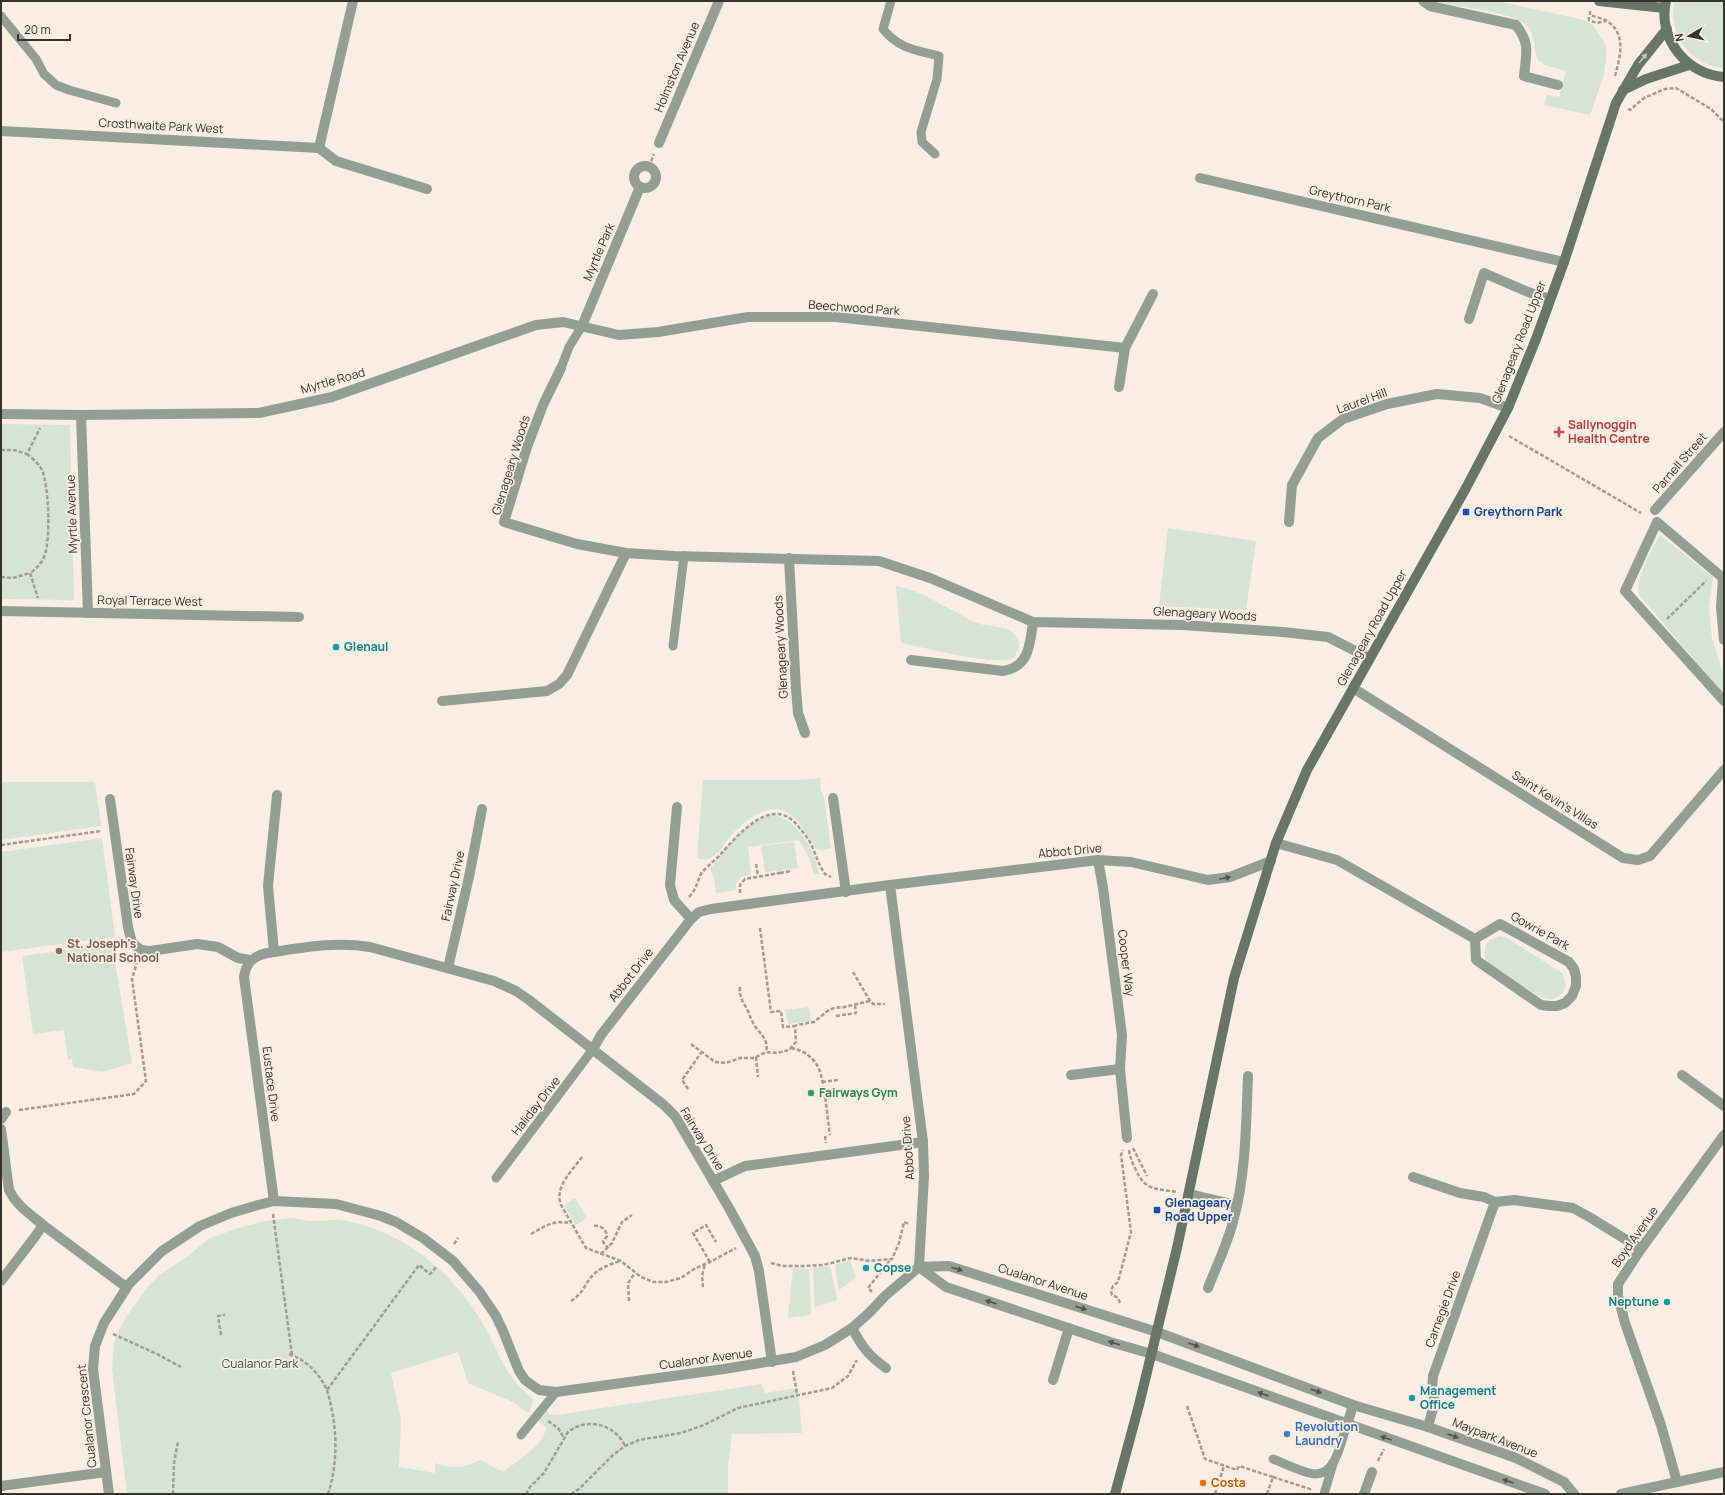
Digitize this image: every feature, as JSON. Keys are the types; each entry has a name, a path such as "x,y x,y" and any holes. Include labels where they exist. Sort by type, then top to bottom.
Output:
{"main road":[{"path":"1599,1 1665,5 1667,29 1676,51 1689,65 1700,72 1715,77 1724,77"},
{"name":"Glenageary Road Upper","path":"1115,1494 1152,1354 1189,1194 1234,978 1276,843 1308,770 1369,658 1498,430 1508,408 1564,262 1614,109 1622,90 1638,65 1667,29"},
{"path":"1622,90 1646,79 1689,65"}],"street":[{"path":"353,1 319,148 336,161 427,189"},
{"name":"Holmston Avenue","path":"657,147 719,1"},
{"path":"1422,1 1430,6 1516,25 1524,36 1527,46 1524,76 1558,85"},
{"name":"Crosthwaite Park West","path":"1,131 319,148"},
{"path":"643,166 649,167 656,173 655,182 649,188 640,187 636,184 634,178 635,173 638,168 643,166"},
{"name":"Greythorn Park","path":"1200,178 1564,262"},
{"name":"Myrtle Park","path":"582,326 640,187"},
{"path":"1469,319 1484,273 1550,300"},
{"path":"1119,387 1125,348 1153,294"},
{"name":"Beechwood Park","path":"582,326 619,335 658,332 748,317 836,318 1125,348"},
{"name":"Myrtle Road","path":"1,414 81,416 259,413 332,397 536,325 563,322 582,326"},
{"name":"Glenageary Woods","path":"561,368 527,447 504,522 577,544 626,553 879,561 930,578 1033,622 1183,625 1306,634 1328,637 1369,658"},
{"name":"Laurel Hill","path":"1289,522 1292,485 1318,438 1343,419 1387,404 1437,394 1480,398 1508,408"},
{"name":"Myrtle Avenue","path":"81,416 88,613"},
{"name":"Parnell Street","path":"1655,510 1724,432"},
{"path":"1724,640 1721,608 1721,576 1657,522 1625,591 1724,701"},
{"path":"442,701 548,691 559,684 567,675 626,553"},
{"name":"Glenageary Woods","path":"789,558 798,713 805,733"},
{"name":"Royal Terrace West","path":"1,611 299,617"},
{"path":"911,660 1003,671 1013,670 1020,664 1030,646 1033,622"},
{"name":"Saint Kevin's Villas","path":"1353,688 1623,858 1638,860 1650,856 1724,770"},
{"path":"274,952 268,886 277,795"},
{"path":"832,798 846,892"},
{"name":"Fairway Drive","path":"110,799 128,927 132,943 140,950"},
{"path":"677,807 670,886 674,900 691,919"},
{"name":"Fairway Drive","path":"448,968 469,877 482,809"},
{"path":"1276,843 1337,860 1475,939"},
{"name":"Abbot Drive","path":"593,1049 601,1035 691,919 703,910 890,885 1098,860 1131,862 1208,880 1230,877 1271,861"},
{"name":"Cooper Way","path":"1098,860 1122,1035 1120,1069 1127,1138"},
{"name":"Abbot Drive","path":"890,885 923,1142 924,1176 919,1267"},
{"name":"Gowrie Park","path":"1500,924 1569,962 1574,969 1576,977 1576,986 1572,996 1557,1006 1541,1005 1476,960 1475,939 1500,924"},
{"path":"140,950 150,951 197,944 218,947 248,965"},
{"name":"Fairway Drive","path":"248,965 259,954 329,944 353,944 370,947 494,981 516,991 593,1049 664,1105 675,1116 713,1181 756,1259 772,1362"},
{"name":"Eustace Drive","path":"248,965 245,984 272,1202"},
{"path":"1071,1075 1120,1069"},
{"path":"1682,1075 1724,1106"},
{"path":"1208,1288 1233,1223 1237,1206 1245,1144 1248,1076"},
{"path":"1,1129 9,1190 17,1204 126,1287"},
{"name":"Boyd Avenue","path":"1677,1482 1661,1425 1625,1323 1618,1296 1618,1284 1641,1249 1724,1135"},
{"path":"713,1181 745,1166 923,1142"},
{"path":"1414,1177 1460,1193 1484,1197 1495,1202 1514,1200 1573,1208 1592,1218 1641,1249"},
{"path":"1189,1194 1237,1206"},
{"name":"Cualanor Crescent","path":"109,1494 93,1369 95,1346 101,1329 111,1310 126,1287 150,1262 187,1233 214,1219 272,1202 336,1204 366,1211 396,1222 447,1255 470,1278 489,1304 503,1331 519,1371 525,1380 539,1390 556,1392"},
{"name":"Carnegie Drive","path":"1428,1427 1435,1401 1432,1386 1433,1376 1495,1202"},
{"path":"1,1281 43,1224"},
{"name":"Cualanor Avenue","path":"556,1392 790,1359 825,1345 852,1328 919,1267 949,1266 1157,1332"},
{"path":"919,1267 946,1287 1152,1354 1347,1425 1545,1494"},
{"path":"852,1328 861,1346 872,1358 886,1368"},
{"path":"1053,1380 1069,1328"},
{"name":"Maypark Avenue","path":"1157,1332 1353,1405 1428,1427 1516,1458 1564,1482 1574,1494"},
{"path":"1347,1425 1353,1405"},
{"path":"1,1486 106,1472"},
{"path":"1364,1494 1372,1472"},
{"path":"1621,1494 1724,1472"}],"lane":[{"path":"891,1 883,29 888,35 905,47 939,56 937,79 921,132 922,142 935,154"},
{"path":"1,16 36,59 44,74 56,85 116,103"},
{"name":"Glenageary Woods","path":"561,368 569,347 582,326"},
{"path":"673,646 684,556"},
{"name":"Haliday Drive","path":"496,1178 593,1049"},
{"path":"521,1435 538,1412 556,1392"},
{"path":"1324,1494 1347,1425"},
{"path":"1273,1459 1314,1474 1326,1471 1334,1462"}],"path":[{"path":"1607,21 1599,23 1589,20 1589,16 1607,21 1615,28 1621,44 1621,54 1613,81"},
{"path":"1627,108 1630,110 1644,98 1665,89 1676,88 1711,109 1724,122"},
{"path":"649,167 657,147"},
{"path":"27,454 46,415"},
{"path":"1498,430 1657,522"},
{"path":"1,450 14,450 27,454 42,469 47,488 48,540 44,556 39,566 30,573 13,578 1,577"},
{"path":"30,573 43,612"},
{"path":"1658,628 1721,576"},
{"path":"678,906 683,899 690,896 696,889 698,878 702,872 736,836 746,827 771,814 779,814 790,818 798,825 811,844 825,874 832,877 844,878"},
{"path":"1,846 114,829"},
{"path":"756,864 758,876"},
{"path":"742,905 739,888 742,881 758,876 792,871"},
{"path":"760,928 771,1012 781,1011 783,1027 800,1024 806,1025 814,1022 829,1010 834,1008 870,1001"},
{"path":"4,1116 134,1094 146,1081 132,979 140,950"},
{"path":"853,972 870,1001 873,1004 885,1004"},
{"path":"740,987 742,1003 753,1024 765,1038 767,1046 766,1052"},
{"path":"836,1016 856,1013 855,1005"},
{"path":"691,1044 714,1062 722,1064 740,1058 756,1057 766,1052 781,1053 791,1048 797,1038 795,1026"},
{"path":"791,1048 802,1051 816,1062 821,1071 830,1135"},
{"path":"688,1089 682,1080 701,1053"},
{"path":"756,1057 758,1077"},
{"path":"822,1082 838,1080"},
{"path":"1127,1138 1130,1156 1143,1183 1153,1188 1189,1194"},
{"path":"1127,1138 1147,1176"},
{"path":"1120,1303 1118,1298 1112,1295 1110,1291 1118,1282 1131,1232 1121,1155 1127,1138"},
{"path":"582,1157 562,1185 559,1194 561,1205 586,1248 621,1261 645,1280 653,1282 666,1282 681,1278 694,1269 723,1255"},
{"path":"272,1202 290,1355 302,1360 317,1373 327,1390 333,1414 336,1438 334,1467 328,1494"},
{"path":"601,1254 612,1243 622,1222 632,1215"},
{"path":"532,1234 550,1223 561,1222 572,1224"},
{"path":"881,1300 868,1288 892,1259 904,1222 921,1226"},
{"path":"710,1262 693,1233 706,1225 716,1242"},
{"path":"594,1226 602,1227 606,1231 607,1236 603,1242 608,1248"},
{"path":"327,1390 419,1265 430,1274 447,1255"},
{"path":"756,1259 765,1260 782,1266 823,1265 851,1258 870,1261 892,1259"},
{"path":"570,1301 583,1291 594,1273 621,1261"},
{"path":"703,1287 702,1276 705,1264"},
{"path":"629,1301 628,1283 635,1272"},
{"path":"221,1335 218,1316 225,1315"},
{"path":"101,1329 159,1355 181,1367"},
{"path":"571,1494 580,1488 613,1455 625,1446 639,1440 681,1433 704,1425 738,1408 797,1394 832,1388 843,1381 852,1370 861,1346"},
{"path":"790,1359 797,1394"},
{"path":"1187,1406 1205,1459 1236,1470 1239,1466 1307,1488"},
{"path":"538,1412 558,1428 564,1438"},
{"path":"526,1494 530,1487 544,1473 564,1438 572,1429 580,1426 607,1426 614,1430 621,1438 625,1446"},
{"path":"173,1494 173,1469 178,1441"},
{"path":"1215,1494 1224,1466"},
{"path":"1267,1494 1273,1477"}],"green space":[{"path":"1437,1 1497,1 1584,20 1593,25 1606,46 1606,60 1604,75 1590,115 1544,105 1547,95 1559,97 1566,71 1545,65 1538,60 1532,34 1524,23 1501,14"},
{"path":"1674,1 1724,1 1724,69 1701,61 1684,46 1674,25"},
{"path":"1,424 70,425 74,600 1,599"},
{"path":"1168,528 1256,541 1246,610 1159,606"},
{"path":"1660,535 1713,577 1709,608 1712,639 1724,676 1724,694 1639,595 1642,572"},
{"path":"896,586 921,594 978,623 1002,627 1009,630 1016,636 1018,642 1019,646 1016,655 1014,658 989,660 901,643"},
{"path":"820,778 831,848 823,850 816,849 804,829 792,816 781,810 773,809 750,818 732,834 723,847 712,857 708,859 697,858 703,780 802,780"},
{"path":"1,782 95,782 101,826 1,840"},
{"path":"775,815 784,818 798,830 804,838 814,856 819,874 814,874 808,855 799,840 748,847 751,873 739,878 736,884 736,890 716,893 714,878 710,869 730,844 747,828 765,817"},
{"path":"102,838 115,937 1,952 1,852"},
{"path":"794,842 798,868 765,872 761,846"},
{"path":"1501,936 1507,938 1562,973 1565,980 1564,991 1556,998 1547,999 1535,994 1488,963 1485,954 1486,945 1492,939"},
{"path":"112,944 132,1063 102,1072 73,1067 72,1059 68,1060 64,1030 33,1034 22,956"},
{"path":"809,1007 811,1021 788,1024 785,1010"},
{"path":"575,1198 587,1218 576,1225 564,1205"},
{"name":"Cualanor Park","path":"290,1218 314,1221 341,1220 363,1225 404,1243 422,1255 456,1286 470,1303 482,1322 508,1372 523,1390 533,1399 531,1409 528,1413 515,1403 468,1383 458,1352 391,1373 401,1420 399,1467 435,1473 435,1463 458,1467 469,1465 480,1460 503,1472 522,1458 541,1440 546,1427 538,1421 546,1409 549,1414 556,1415 762,1384 764,1393 798,1388 802,1433 732,1434 728,1465 728,1494 127,1494 112,1369 114,1342 124,1320 146,1289 158,1276 188,1256 208,1239 238,1228 266,1221"},
{"path":"850,1260 856,1278 839,1290 835,1265"},
{"path":"830,1266 837,1300 815,1307 813,1268"},
{"path":"793,1268 809,1269 811,1315 788,1318"}],"place":[{"name":"Sallynoggin Health Centre","path":"1559,432"},
{"name":"Greythorn Park","path":"1466,512"},
{"name":"Glenaul","path":"336,647"},
{"name":"St. Joseph's National School","path":"59,951"},
{"name":"Fairways Gym","path":"811,1093"},
{"name":"Glenageary Road Upper","path":"1157,1210"},
{"name":"Copse","path":"866,1268"},
{"name":"Neptune","path":"1667,1302"},
{"name":"Management Office","path":"1412,1398"},
{"name":"Revolution Laundry","path":"1287,1434"},
{"name":"Costa","path":"1203,1483"}]}
